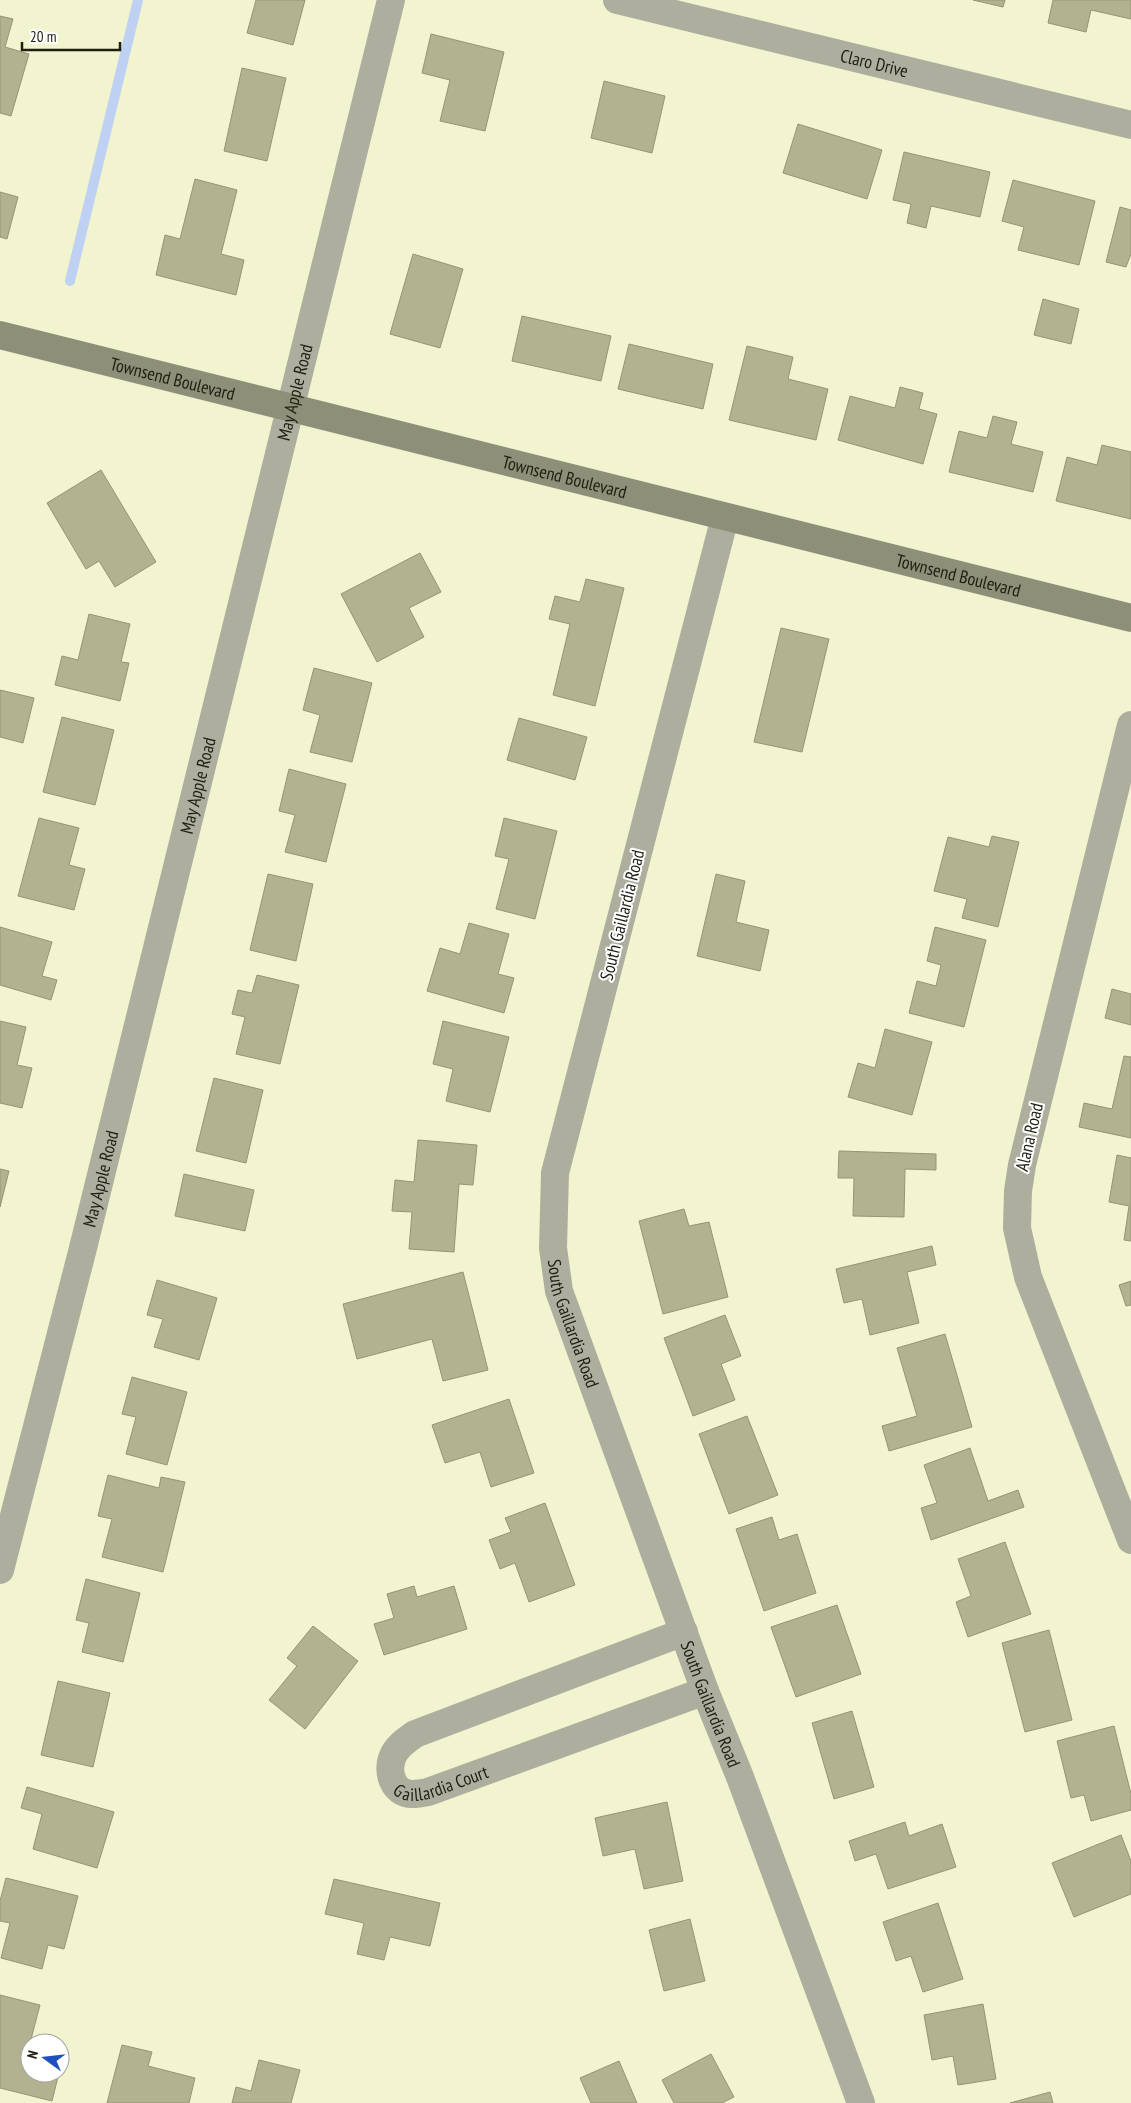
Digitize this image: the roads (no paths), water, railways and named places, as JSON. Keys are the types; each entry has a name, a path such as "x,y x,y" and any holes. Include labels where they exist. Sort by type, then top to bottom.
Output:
{"street":[{"name":"May Apple Road","path":"0,1570 82,1252 391,0"},
{"name":"Claro Drive","path":"617,0 1131,125"},
{"name":"Townsend Boulevard","path":"0,334 1131,618"},
{"name":"South Gaillardia Road","path":"725,517 555,1173 553,1248 559,1291 705,1691 740,1777 861,2103"},
{"name":"Alana Road","path":"1131,725 1022,1165 1018,1191 1017,1228 1028,1276 1131,1540"},
{"name":"Gaillardia Court","path":"684,1632 415,1734 401,1745 393,1756 389,1771 397,1788 410,1794 428,1792 705,1691"}],"waterway":[{"path":"70,281 138,0"}]}
